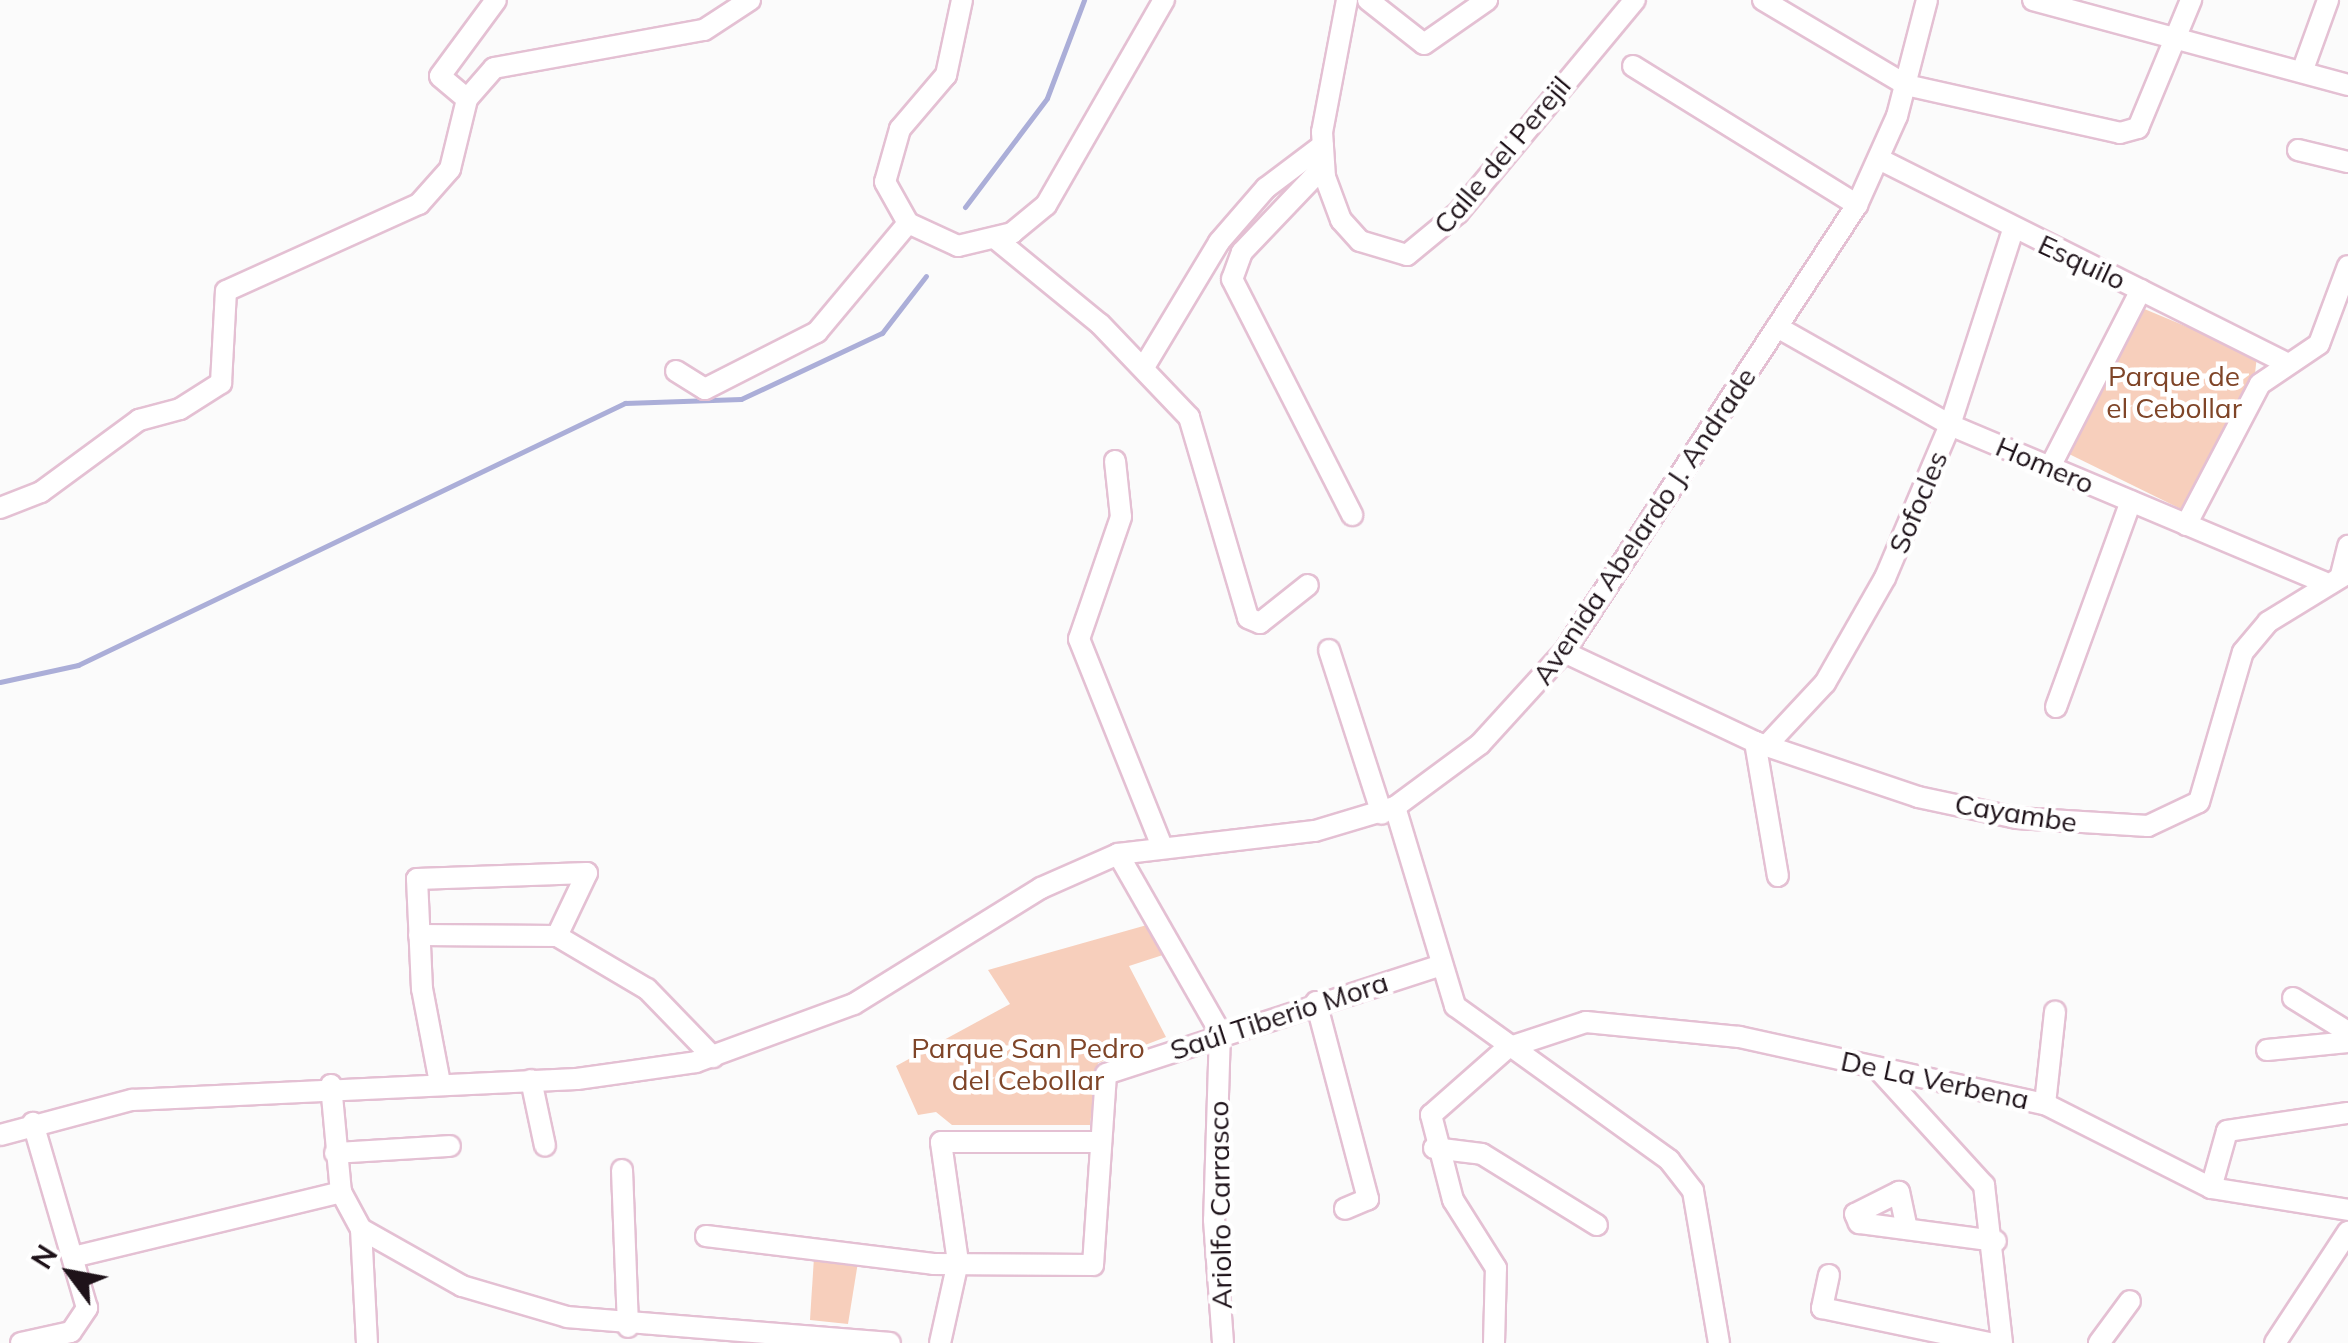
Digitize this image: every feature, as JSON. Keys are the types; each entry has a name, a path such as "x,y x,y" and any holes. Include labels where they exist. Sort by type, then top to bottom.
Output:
{"street":[{"path":"467,99 440,76 496,0"},
{"path":"0,508 40,492 139,420 180,409 221,382 226,292 419,204 450,169 467,99 494,68 524,57 704,30 750,0"},
{"path":"962,0 946,75 900,129 887,166 886,196 908,223 958,246 996,239 1046,205 1164,0"},
{"name":"Calle del Perejil","path":"1347,0 1324,156 1340,220 1360,241 1387,254 1425,246 1635,0"},
{"path":"1368,0 1424,44 1486,0"},
{"path":"1763,0 1906,85 2064,126 2138,128 2191,0"},
{"name":"Avenida Abelardo J. Andrade","path":"0,1135 33,1123 132,1100 331,1085 532,1080 713,1056 854,1004 1040,888 1118,854 1315,831 1388,810 1480,744 1564,652 1856,205 1880,160 1906,85 1927,0"},
{"path":"2033,0 2071,4 2348,85"},
{"path":"2302,72 2328,0"},
{"path":"1634,66 1856,205"},
{"path":"2298,150 2348,162"},
{"path":"1144,367 1219,242 1266,188 1324,156"},
{"path":"1324,156 1242,252 1232,279 1352,515"},
{"name":"Esquilo","path":"1880,160 2013,230 2285,362"},
{"path":"676,372 705,390 817,332 908,223"},
{"name":"Sofocles","path":"1761,744 1852,644 1950,425 2013,230"},
{"path":"996,239 1144,367 1189,417 1253,622 1308,586"},
{"path":"2186,525 2260,384 2285,362 2319,344 2348,266"},
{"path":"2050,467 2140,290"},
{"name":"Homero","path":"1778,327 1950,425 2186,525 2337,576"},
{"path":"1115,460 1122,517 1079,639 1162,846"},
{"path":"2056,707 2131,501"},
{"path":"2337,576 2348,546"},
{"name":"Cayambe","path":"1564,652 1761,744 1918,796 2017,818 2167,823 2191,811 2206,788 2243,652 2337,576"},
{"path":"1329,650 1388,810 1436,967 1454,1006 1686,1180 1701,1209 1719,1343"},
{"path":"1761,744 1778,876"},
{"path":"1118,854 1220,1032"},
{"path":"440,1082 412,888 430,873 587,873 557,936"},
{"path":"418,935 557,936 648,989 713,1056"},
{"name":"Saúl Tiberio Mora","path":"706,1236 958,1262 1092,1265 1098,1142 1106,1074 1220,1032 1436,967"},
{"path":"2292,998 2348,1032"},
{"path":"1316,1002 1368,1199 1344,1209"},
{"path":"2046,1104 2055,1012"},
{"name":"De La Verbena","path":"1507,1048 1606,1023 1739,1037 2046,1104 2211,1188 2348,1210"},
{"name":"Ariolfo Carrasco","path":"1220,1032 1214,1220 1222,1343"},
{"path":"2267,1050 2348,1042"},
{"path":"1494,1343 1496,1268 1463,1220 1429,1126 1438,1104 1507,1048"},
{"path":"1877,1068 1972,1164 1993,1208 2002,1343"},
{"path":"532,1080 544,1146"},
{"path":"331,1085 341,1192 360,1229 367,1343"},
{"path":"2211,1188 2227,1130 2348,1113"},
{"path":"21,1343 70,1332 86,1316 74,1256 33,1123"},
{"path":"940,1343 958,1262 942,1142 1098,1142"},
{"path":"335,1153 450,1146"},
{"path":"1434,1148 1482,1154 1597,1225"},
{"path":"622,1170 628,1327"},
{"path":"74,1256 341,1192"},
{"path":"1907,1228 1996,1241"},
{"path":"360,1229 462,1286 628,1327 675,1335 887,1343"},
{"path":"2275,1343 2348,1232"},
{"path":"1829,1275 1822,1308 1990,1343"},
{"path":"2099,1343 2130,1302"}],"green space":[{"name":"Parque de el Cebollar","path":"2142,308 2257,356 2254,382 2185,511 2069,454"},
{"name":"Parque San Pedro del Cebollar","path":"1154,923 1169,953 1129,966 1166,1037 1098,1063 1090,1125 952,1125 936,1112 918,1115 896,1066 1010,1004 988,970"},
{"path":"814,1257 858,1262 848,1324 810,1320"}],"waterway":[{"path":"965,207 1047,98 1084,0"},
{"path":"0,682 78,665 625,403 741,399 882,333 926,276"}]}
